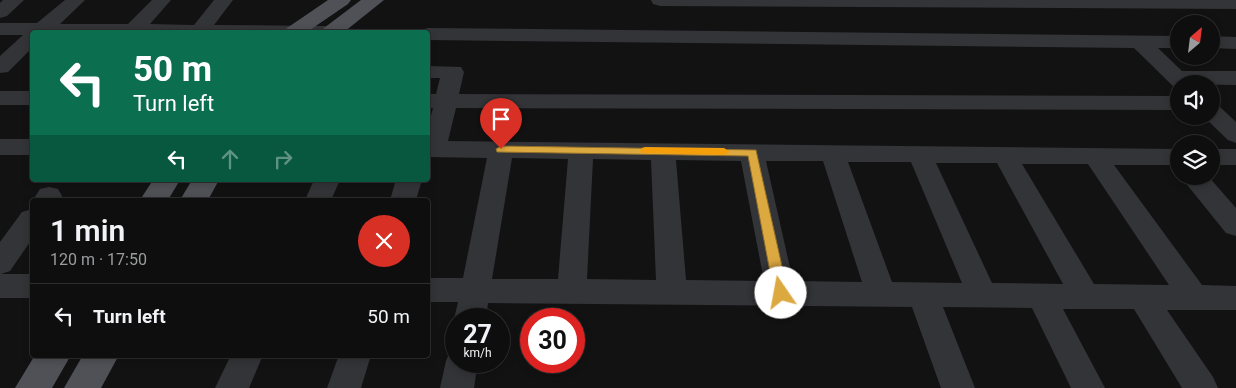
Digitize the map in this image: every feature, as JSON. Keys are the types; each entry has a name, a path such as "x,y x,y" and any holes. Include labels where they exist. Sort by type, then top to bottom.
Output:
{"main road":[{"path":"298,30 341,0"},
{"path":"334,30 374,0"},
{"path":"155,198 166,182"},
{"path":"195,198 205,182"},
{"path":"33,388 52,358"},
{"path":"82,388 100,358"}],"street":[{"path":"0,12 15,0"},
{"path":"41,30 76,0"},
{"path":"134,30 162,0"},
{"path":"200,30 224,0"},
{"path":"660,0 1191,1 1236,3"},
{"path":"744,0 753,37"},
{"path":"0,29 30,32"},
{"path":"430,34 1170,42"},
{"path":"0,67 30,40"},
{"path":"1140,42 1175,75"},
{"path":"1220,42 1236,43"},
{"path":"430,72 453,72 437,101 430,149 1170,158"},
{"path":"1220,79 1236,78"},
{"path":"0,98 30,98"},
{"path":"437,101 1170,103"},
{"path":"1220,120 1236,135"},
{"path":"0,147 30,147"},
{"path":"473,305 501,149"},
{"path":"572,291 581,150"},
{"path":"663,151 672,293"},
{"path":"752,152 781,293"},
{"path":"833,153 881,295"},
{"path":"920,154 983,296"},
{"path":"1005,155 1086,297"},
{"path":"1095,156 1194,298"},
{"path":"1220,157 1236,157"},
{"path":"319,198 326,182"},
{"path":"404,198 408,182"},
{"path":"1200,185 1236,226"},
{"path":"0,263 30,221"},
{"path":"0,286 30,286"},
{"path":"430,291 473,305 572,291 1236,298"},
{"path":"923,295 958,388"},
{"path":"1041,296 1088,388"},
{"path":"1142,297 1201,388"},
{"path":"232,388 246,358"},
{"path":"344,388 354,358"},
{"path":"457,388 460,373"}],"slow traffic":[{"path":"645,151 724,152"}],"route":[{"path":"501,149 752,152 781,293"}]}
